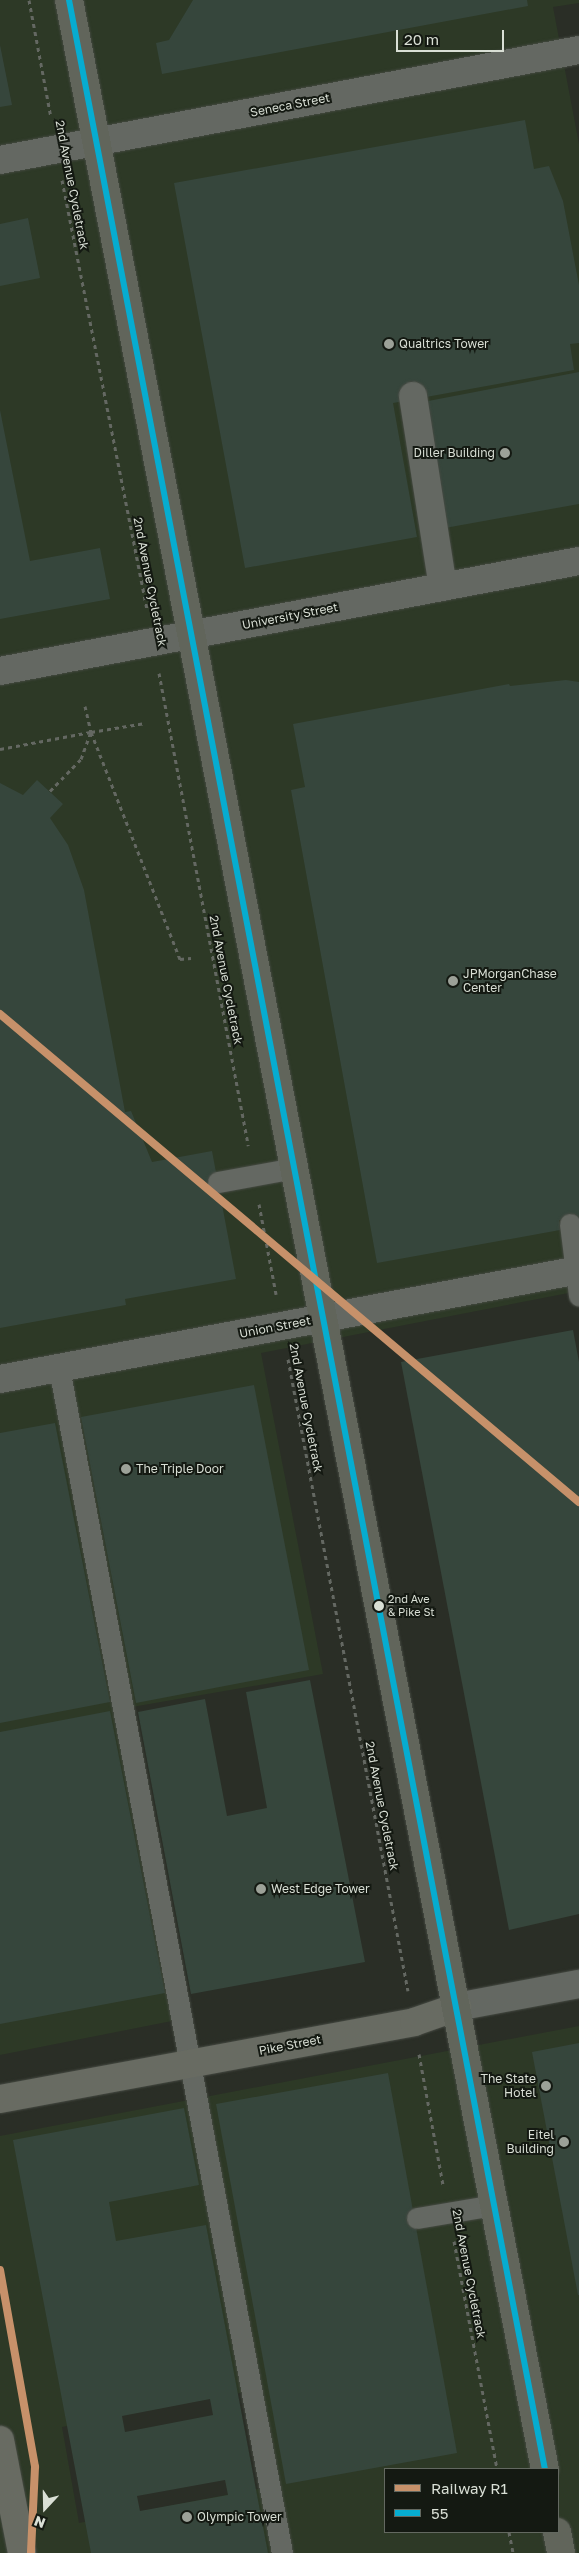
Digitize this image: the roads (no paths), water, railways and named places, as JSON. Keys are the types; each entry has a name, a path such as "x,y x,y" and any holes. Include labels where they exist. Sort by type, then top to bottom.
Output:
{"main road":[{"path":"70,0 545,2468"},
{"name":"Pike Street","path":"0,2100 414,2022 457,2007"},
{"path":"0,2440 22,2553"},
{"path":"557,2533 561,2553"}],"street":[{"name":"Seneca Street","path":"0,160 579,50"},
{"path":"413,396 443,587"},
{"name":"University Street","path":"0,670 579,561"},
{"name":"Union Street","path":"0,1379 324,1318 578,1279"},
{"name":"Pike Street","path":"457,2007 579,1984"}],"lane":[{"path":"218,1182 294,1168"},
{"path":"570,1224 578,1279"},
{"path":"59,1368 188,2064 282,2553"},
{"path":"417,2218 494,2205"}],"rail line":[{"name":"R1","path":"0,1014 579,1502"},
{"name":"R1","path":"0,2270 35,2467 31,2553"}],"place":[{"name":"Qualtrics Tower","path":"389,344"},
{"name":"Diller Building","path":"505,453"},
{"name":"JPMorganChase Center","path":"453,981"},
{"name":"The Triple Door","path":"126,1469"},
{"name":"2nd Ave & Pike St","path":"379,1606"},
{"name":"West Edge Tower","path":"261,1889"},
{"name":"The State Hotel","path":"546,2086"},
{"name":"Eitel Building","path":"564,2142"},
{"name":"Olympic Tower","path":"187,2517"}]}
